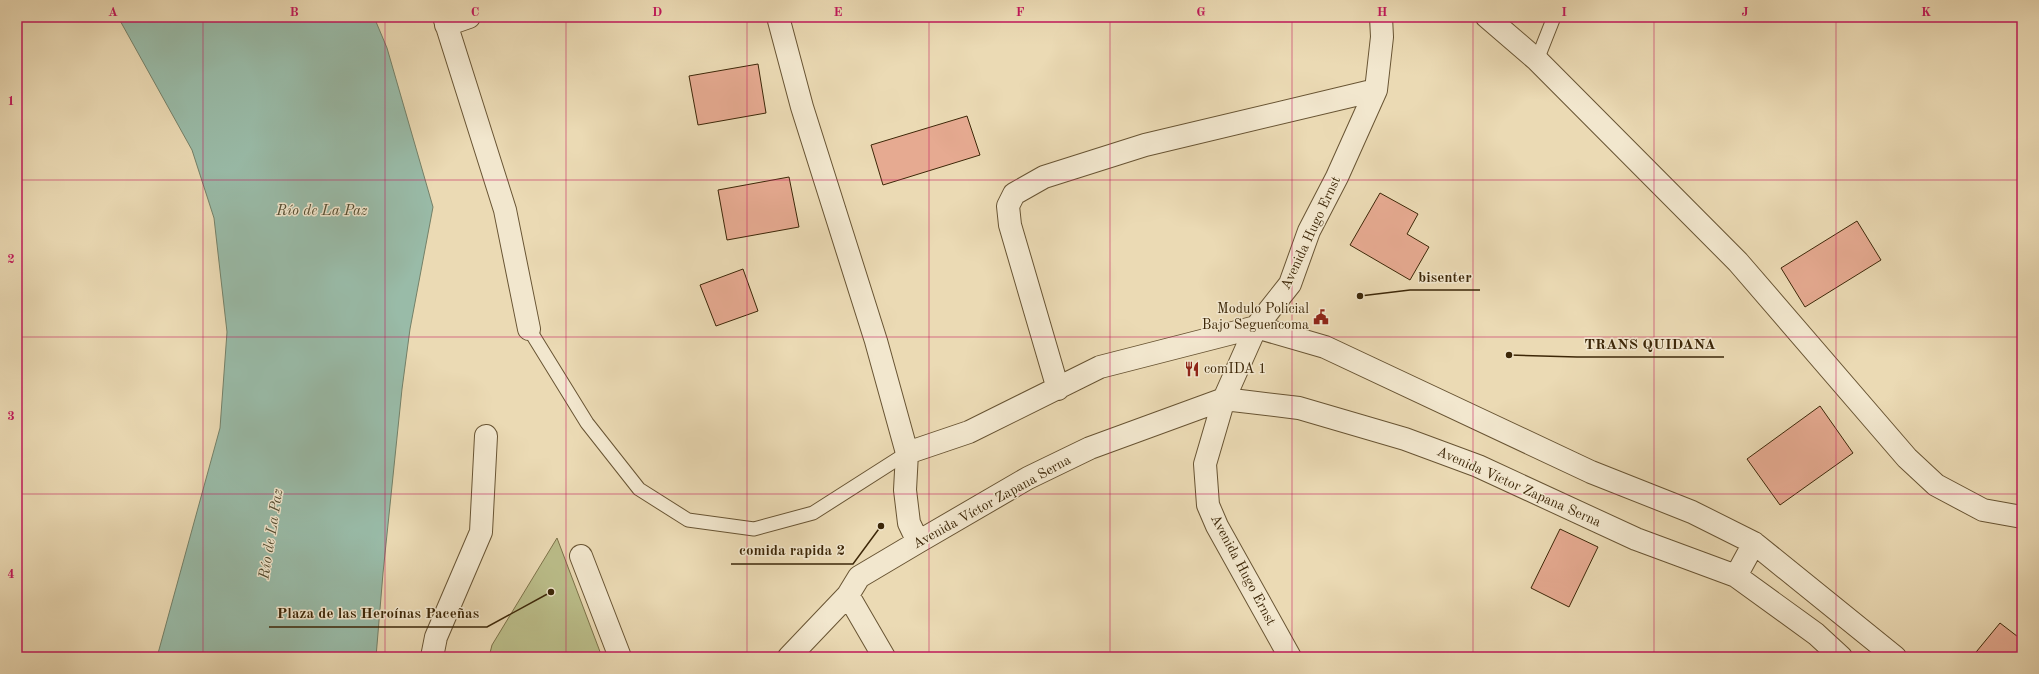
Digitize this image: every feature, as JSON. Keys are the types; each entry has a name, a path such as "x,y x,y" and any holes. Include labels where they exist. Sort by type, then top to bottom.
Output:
{"street":[{"path":"469,17 445,21 505,210 530,329"},
{"path":"778,17 802,107 876,341 907,453 905,490 914,532"},
{"name":"Avenida Hugo Ernst","path":"1290,657 1217,526 1208,504 1205,464 1224,399 1256,327 1290,284 1309,231 1337,177 1376,90 1382,37 1381,17"},
{"path":"1487,17 1537,60 1738,262 1907,458 1936,485 1983,510 2022,517"},
{"path":"1058,389 1010,225 1008,206 1014,194 1044,177 1144,145 1376,90"},
{"path":"907,453 969,432 1100,367 1256,327 1325,347 1591,472 1692,512 1754,542 1895,657"},
{"name":"Avenida Víctor Zapana Serna","path":"789,657 848,595 859,578 914,532 1090,448 1224,399 1299,408 1406,439 1478,466 1636,539 1736,576 1816,634 1841,657"},
{"path":"432,657 436,637 481,532 486,436"},
{"path":"1736,576 1754,542"},
{"path":"581,556 620,657"},
{"path":"848,595 884,657"}],"lane":[{"path":"1537,60 1554,17"},
{"path":"530,329 587,422 639,489 688,520 754,529 813,513 907,453"}],"green space":[{"path":"557,538 602,657 489,657 492,645"}],"water":[{"name":"Río de La Paz","path":"118,17 374,17 387,48 433,207 410,329 402,389 376,657 157,657 220,428 227,332 214,218 192,150"}],"building":[{"path":"758,64 766,113 698,125 689,76"},
{"path":"967,116 980,155 883,185 871,145"},
{"path":"789,177 799,227 727,240 718,190"},
{"path":"1380,193 1418,214 1407,234 1429,247 1410,280 1350,245"},
{"path":"1857,221 1881,260 1805,307 1781,268"},
{"path":"743,269 758,311 716,326 700,285"},
{"path":"1820,406 1853,453 1780,505 1747,459"},
{"path":"1560,529 1598,547 1569,607 1531,588"},
{"path":"2000,623 2022,640 2022,657 1972,657"}],"place":[{"name":"bisenter","path":"1360,296"},
{"name":"Modulo Policial Bajo Seguencoma","path":"1321,317"},
{"name":"TRANS QUIDANA","path":"1509,355"},
{"name":"comIDA 1","path":"1192,369"},
{"name":"comida rapida 2","path":"881,526"},
{"name":"Plaza de las Heroínas Paceñas","path":"551,592"}]}
